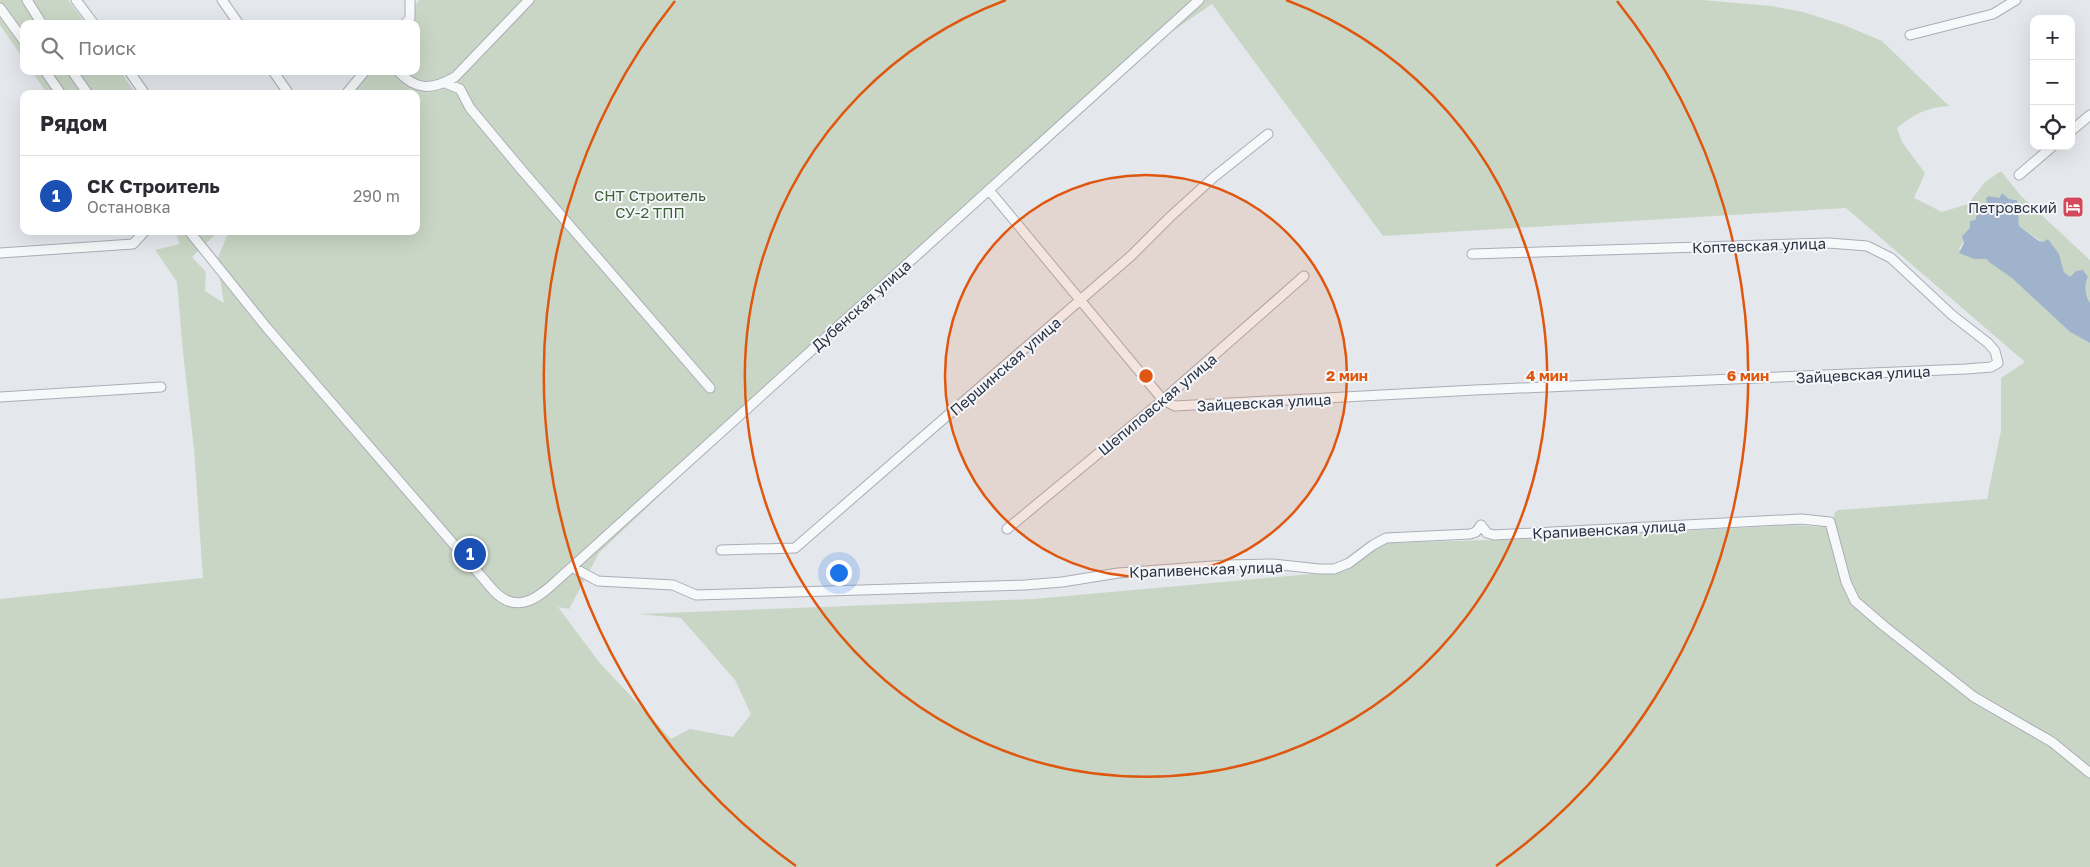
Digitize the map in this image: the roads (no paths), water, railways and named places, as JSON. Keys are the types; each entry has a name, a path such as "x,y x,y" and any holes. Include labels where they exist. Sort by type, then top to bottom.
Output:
{"street":[{"path":"27,0 40,20"},
{"path":"76,0 91,20"},
{"path":"222,0 236,20"},
{"path":"408,20 410,0"},
{"path":"402,75 407,81 423,88 444,83 454,77 529,0"},
{"name":"Дубенская улица","path":"192,235 267,328 494,591 504,600 519,604 539,595 572,567 1199,0"},
{"path":"1910,35 1993,14 2016,0"},
{"path":"0,8 20,36"},
{"path":"48,75 58,90"},
{"path":"75,75 85,90"},
{"path":"132,75 142,90"},
{"path":"276,75 287,90"},
{"path":"349,90 362,75"},
{"path":"444,83 460,89 470,108 520,168 710,388"},
{"path":"2075,128 2090,115"},
{"name":"Першинская улица","path":"721,550 795,548 1132,256 1170,217 1214,177 1268,134"},
{"path":"2019,175 2048,150"},
{"path":"989,190 1163,400"},
{"path":"0,253 133,244 141,235"},
{"name":"Коптевская улица","path":"1472,254 1829,243 1865,246 1887,255 1903,268 1952,315 1988,343 1995,351 1998,363"},
{"name":"Шепиловская улица","path":"1007,530 1163,400 1304,276"},
{"name":"Зайцевская улица","path":"1163,400 1171,405 1186,407 1485,389 1966,369 1993,366 1998,363"},
{"path":"0,397 161,387"},
{"name":"Крапивенская улица","path":"572,567 598,581 673,585 696,595 1026,585 1062,582 1118,573 1226,565 1273,564 1334,569 1349,564 1373,544 1386,538 1470,534 1476,532 1481,525 1487,533 1494,535 1801,519 1830,522 1846,582 1855,601 1962,688 2052,742 2090,773"}],"water":[{"path":"2002,193 2009,199 2017,200 2019,226 2039,241 2043,242 2048,239 2059,254 2064,272 2070,277 2076,271 2083,270 2088,277 2086,290 2090,303 2090,343 2070,332 2012,278 1987,259 1974,259 1959,253 1964,243 1962,236 1970,228 1970,221 1975,220 1979,209 1987,205 1986,199 1988,196 1999,198"}],"place":[{"name":"Петровский","path":"2073,207"},
{"name":"СК Строитель","path":"470,554"}],"park label":[{"name":"СНТ Строитель СУ-2 ТПП","path":"650,204"}]}
